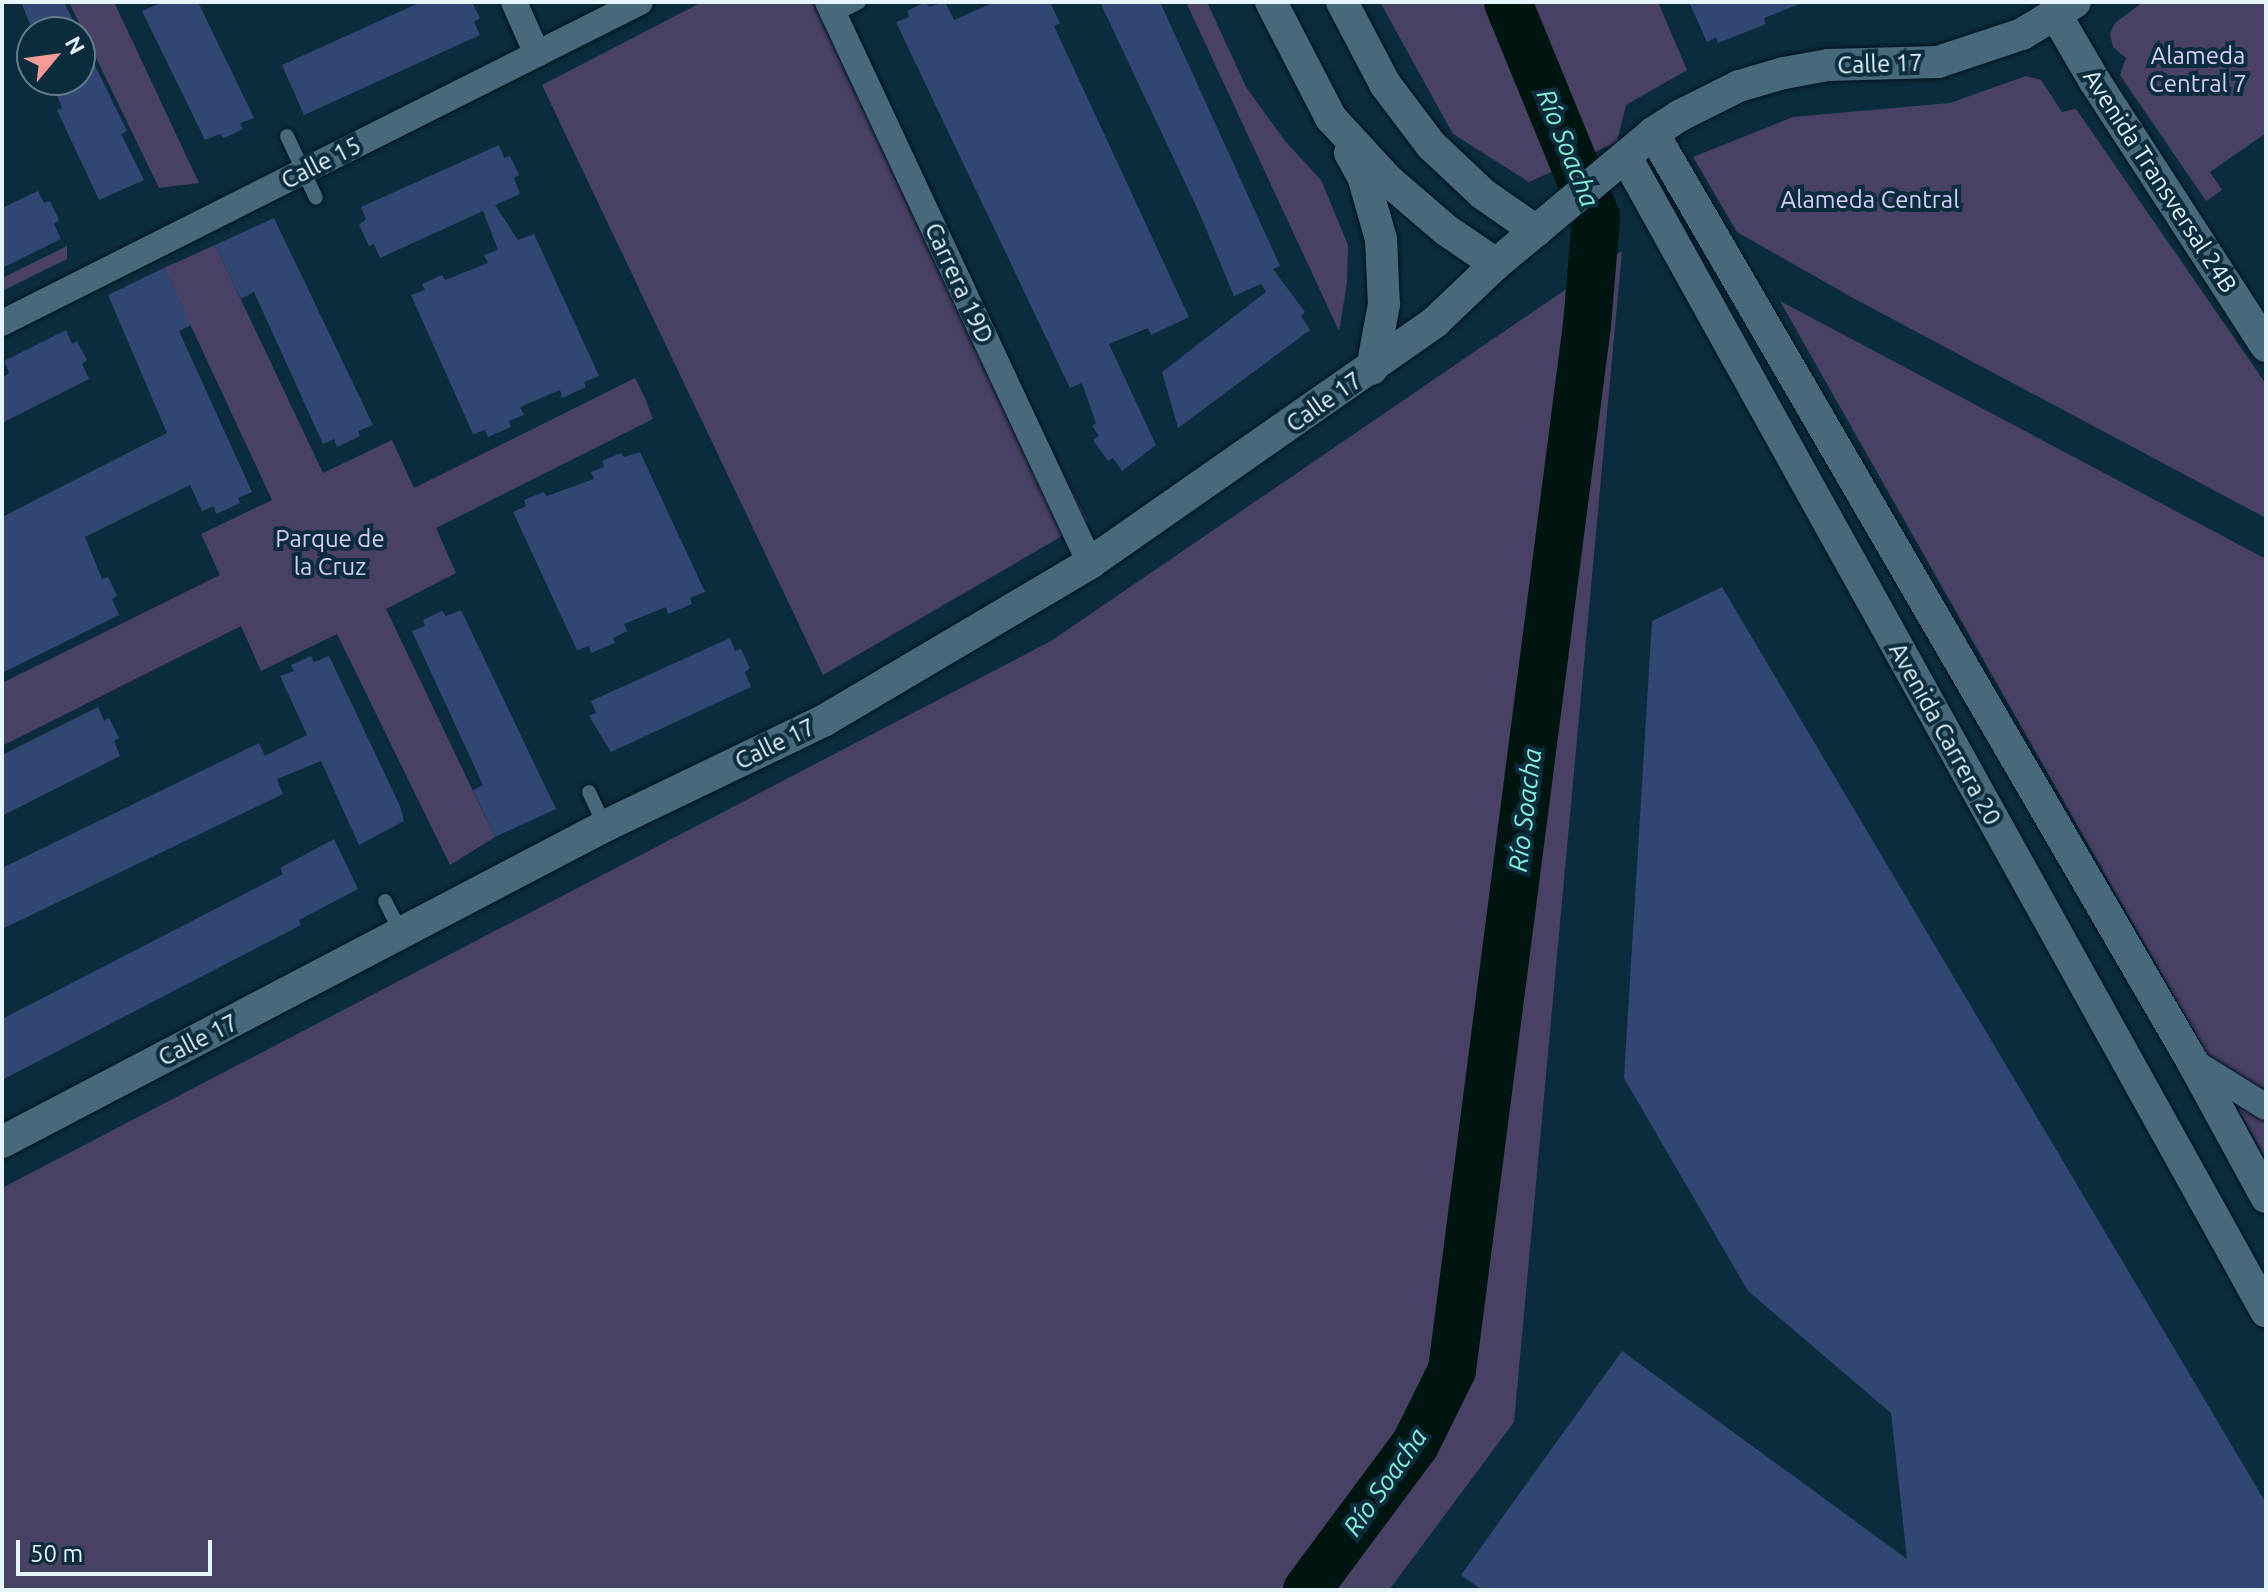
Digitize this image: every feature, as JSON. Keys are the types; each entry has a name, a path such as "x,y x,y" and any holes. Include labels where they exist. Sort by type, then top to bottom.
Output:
{"street":[{"path":"514,2 537,54"},
{"name":"Calle 15","path":"2,323 640,2"},
{"path":"1271,2 1363,176 1381,239 1384,304 1372,369"},
{"path":"1342,2 1385,84 1431,145 1483,194 1536,231"},
{"name":"Carrera 19D","path":"831,8 1090,563"},
{"name":"Calle 17","path":"2,1142 605,826 825,720 1090,563 1372,369 1435,322 1496,264 1653,133 1739,86 1828,65 1938,62 2022,34 2065,9"},
{"name":"Avenida Transversal 24B","path":"2065,9 2266,346"},
{"path":"1331,118 1389,181 1446,230 1496,264"},
{"name":"Avenida Carrera 20","path":"1653,133 2192,1061 2266,1197"},
{"name":"Avenida Carrera 20","path":"1616,165 2266,1311"},
{"path":"2192,1061 2266,1107"}],"lane":[{"path":"831,8 859,2"},
{"path":"287,136 306,170 316,198"},
{"path":"589,792 605,826"},
{"path":"385,901 402,934"}],"green space":[{"path":"69,2 114,2 199,183 159,188 96,58 96,16 76,16"},
{"path":"702,2 823,2 1088,521 823,675 542,85"},
{"path":"1186,2 1207,2 1246,87 1285,141 1321,180 1348,245 1347,283 1339,331"},
{"path":"1380,2 1658,2 1687,70 1626,105 1617,142 1529,182 1453,134"},
{"name":"Alameda Central 7","path":"2143,2 2266,2 2266,133 2210,172 2222,190 2206,201 2120,75 2126,58 2113,47 2110,34 2115,23"},
{"name":"Alameda Central","path":"2026,76 2041,80 2062,112 2076,109 2266,384 2266,518 1853,298 1737,232 1693,157 1793,117 1950,103"},
{"name":"Parque de la Cruz","path":"215,245 323,473 392,440 414,488 635,378 653,419 436,528 456,573 386,609 495,837 450,865 337,634 261,671 241,626 2,746 2,683 220,575 201,534 272,500 164,268"},
{"path":"67,246 67,259 2,291 2,278"},
{"path":"1622,251 1514,1422 1389,1590 2,1590 2,1188 1051,641"},
{"path":"1780,301 2266,559 2266,1159 2221,1079"}],"building":[{"path":"21,2 64,2 71,16 27,16"},
{"path":"163,2 198,2 254,118 240,123 243,129 224,138 220,134 205,140 142,11"},
{"path":"421,2 472,2 480,18 474,22 480,35 304,115 282,65"},
{"path":"926,2 929,7 945,2 954,20 995,2 1050,2 1060,23 1054,26 1189,317 1151,335 1148,328 1109,344 1156,445 1122,471 1113,458 1108,461 1093,440 1099,436 1092,426 1096,423 1082,383 1070,388 896,22 909,17 907,11"},
{"path":"1100,2 1160,2 1280,266 1273,269 1305,312 1301,316 1310,330 1178,428 1162,372 1266,292 1261,284 1234,296 1198,210"},
{"path":"1689,2 1802,3 1764,18 1766,24 1718,43 1716,37 1707,42"},
{"path":"96,68 127,131 121,134 144,180 99,200 57,110 62,108 57,96 96,96"},
{"path":"499,145 504,158 510,156 519,175 514,178 520,194 495,205 518,240 534,234 599,376 584,382 586,387 562,398 560,390 520,407 524,415 509,421 511,427 488,437 485,430 473,434 411,295 425,290 422,284 442,275 445,280 488,263 484,255 498,250 483,211 380,258 374,244 369,246 359,225 366,219 361,207"},
{"path":"38,191 44,203 50,201 59,220 54,224 61,239 2,268 2,208"},
{"path":"274,218 373,425 358,431 360,436 337,447 334,439 323,444 254,292 241,299 215,245"},
{"path":"164,268 191,325 179,331 252,492 238,498 240,503 216,514 214,506 202,511 190,485 85,537 102,579 108,577 117,596 112,599 119,615 2,673 2,517 167,433 108,295"},
{"path":"66,330 72,344 77,341 87,360 82,364 89,379 2,423 2,378 9,373 4,361"},
{"path":"640,452 705,592 690,598 692,604 668,614 666,607 624,624 627,631 613,638 615,643 591,653 589,646 577,650 513,512 526,506 524,500 543,492 547,496 594,479 591,472 604,467 602,461 621,453 624,457"},
{"path":"1722,587 2266,1503 2266,1590 1482,1590 1461,1575 1622,1351 1907,1559 1891,1413 1748,1291 1624,1078 1652,621"},
{"path":"461,610 556,809 495,837 473,790 483,785 412,631 425,626 423,620 442,611 446,616"},
{"path":"730,638 735,651 741,649 750,668 745,672 751,687 611,752 589,716 596,713 591,701"},
{"path":"311,656 314,662 329,656 400,806 404,821 359,845 321,761 277,779 283,794 2,929 2,868 259,743 265,756 307,735 280,676 294,671 291,665"},
{"path":"98,707 104,721 109,718 119,738 114,741 120,756 2,816 2,755"},
{"path":"334,839 358,889 299,920 301,925 2,1080 2,1019 283,874 280,868"}],"waterway":[{"name":"Río Soacha","path":"1307,1590 1416,1443 1452,1370 1587,325 1596,217 1508,2"}]}
